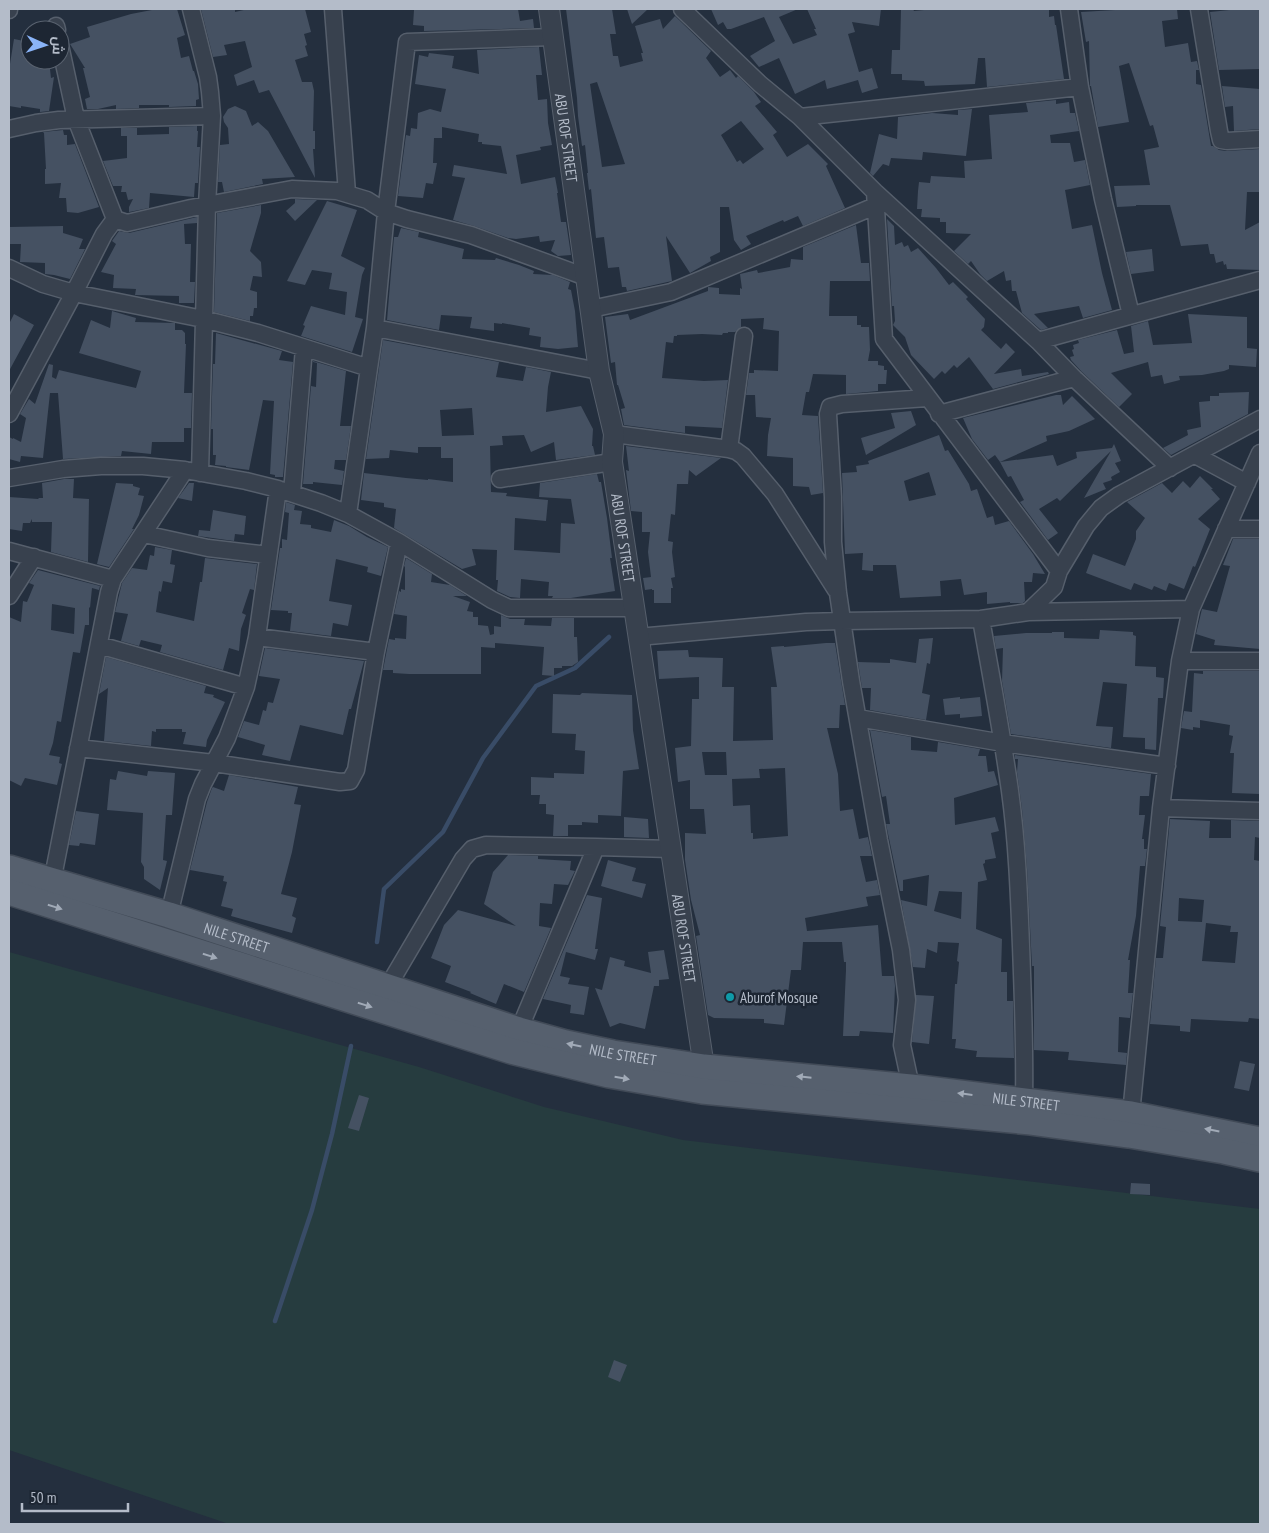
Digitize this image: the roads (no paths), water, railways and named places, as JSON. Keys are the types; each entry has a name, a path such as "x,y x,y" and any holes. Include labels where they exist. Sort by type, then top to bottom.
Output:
{"main road":[{"name":"NILE STREET","path":"9,868 169,915 519,1030 703,1079 1129,1135 1260,1159"},
{"name":"NILE STREET","path":"9,892 511,1051 608,1075 911,1087 1131,1114 1260,1140"}],"street":[{"path":"52,882 109,592 113,580 144,534 192,472 203,319 212,116 208,77 191,9"},
{"path":"332,9 347,193"},
{"name":"ABU ROF STREET","path":"549,9 592,309 599,371 614,434 612,462 671,849 703,1079"},
{"path":"682,9 760,84 800,117 875,199 1038,341 1074,378 1170,468"},
{"path":"1069,9 1080,87 1103,199 1131,315"},
{"path":"1199,9 1221,140 1260,139"},
{"path":"348,514 375,328 386,212 407,42 553,38"},
{"path":"65,70 76,119 115,219"},
{"path":"800,117 1080,87"},
{"path":"9,129 36,123 76,119 212,116"},
{"path":"115,219 127,223 292,189 327,190 347,193 367,200 386,212 472,235 586,277"},
{"path":"592,309 671,292 875,199"},
{"path":"875,199 884,339 1059,571"},
{"path":"9,414 104,234 115,219"},
{"path":"9,268 42,284 74,293 203,319 258,333 369,368"},
{"path":"1038,341 1260,280"},
{"path":"375,328 599,371"},
{"path":"729,450 744,336"},
{"path":"169,915 197,799 227,738 246,687 257,637 268,555 285,491 304,348"},
{"path":"939,414 1074,378"},
{"path":"911,1087 902,1045 907,1000 901,950 858,718 838,593 833,542 833,497 828,414 830,407 842,404 927,398"},
{"path":"1028,612 1054,587 1059,571 1086,526 1102,508 1119,495 1260,419"},
{"path":"614,434 736,451 743,456 774,494 838,593"},
{"path":"1131,1114 1161,808 1180,661 1191,609 1260,453"},
{"path":"1194,456 1247,483"},
{"path":"500,480 612,462"},
{"path":"9,478 63,469 100,466 143,466 246,481 285,491 348,514 399,542 492,600 509,608 634,608"},
{"path":"1226,529 1260,530"},
{"path":"144,534 208,548 268,555"},
{"path":"78,748 214,763 340,782 350,781 356,770 376,652 399,542"},
{"path":"9,551 113,580"},
{"path":"9,596 34,557"},
{"path":"638,637 806,622 981,619 1028,612 1191,609"},
{"path":"981,619 1003,743 1014,831 1024,1027 1024,1101"},
{"path":"257,637 376,652"},
{"path":"99,645 246,687"},
{"path":"1180,661 1260,661"},
{"path":"858,718 1003,743 1167,766"},
{"path":"1161,808 1260,811"},
{"path":"388,988 463,859 472,849 486,845 671,849"},
{"path":"519,1030 596,847"}],"waterway":[{"path":"377,942 384,889 443,832 483,758 536,686 575,668 609,637"},
{"path":"275,1321 312,1210 332,1134 351,1046"}],"place":[{"name":"Aburof Mosque","path":"730,997"}]}
